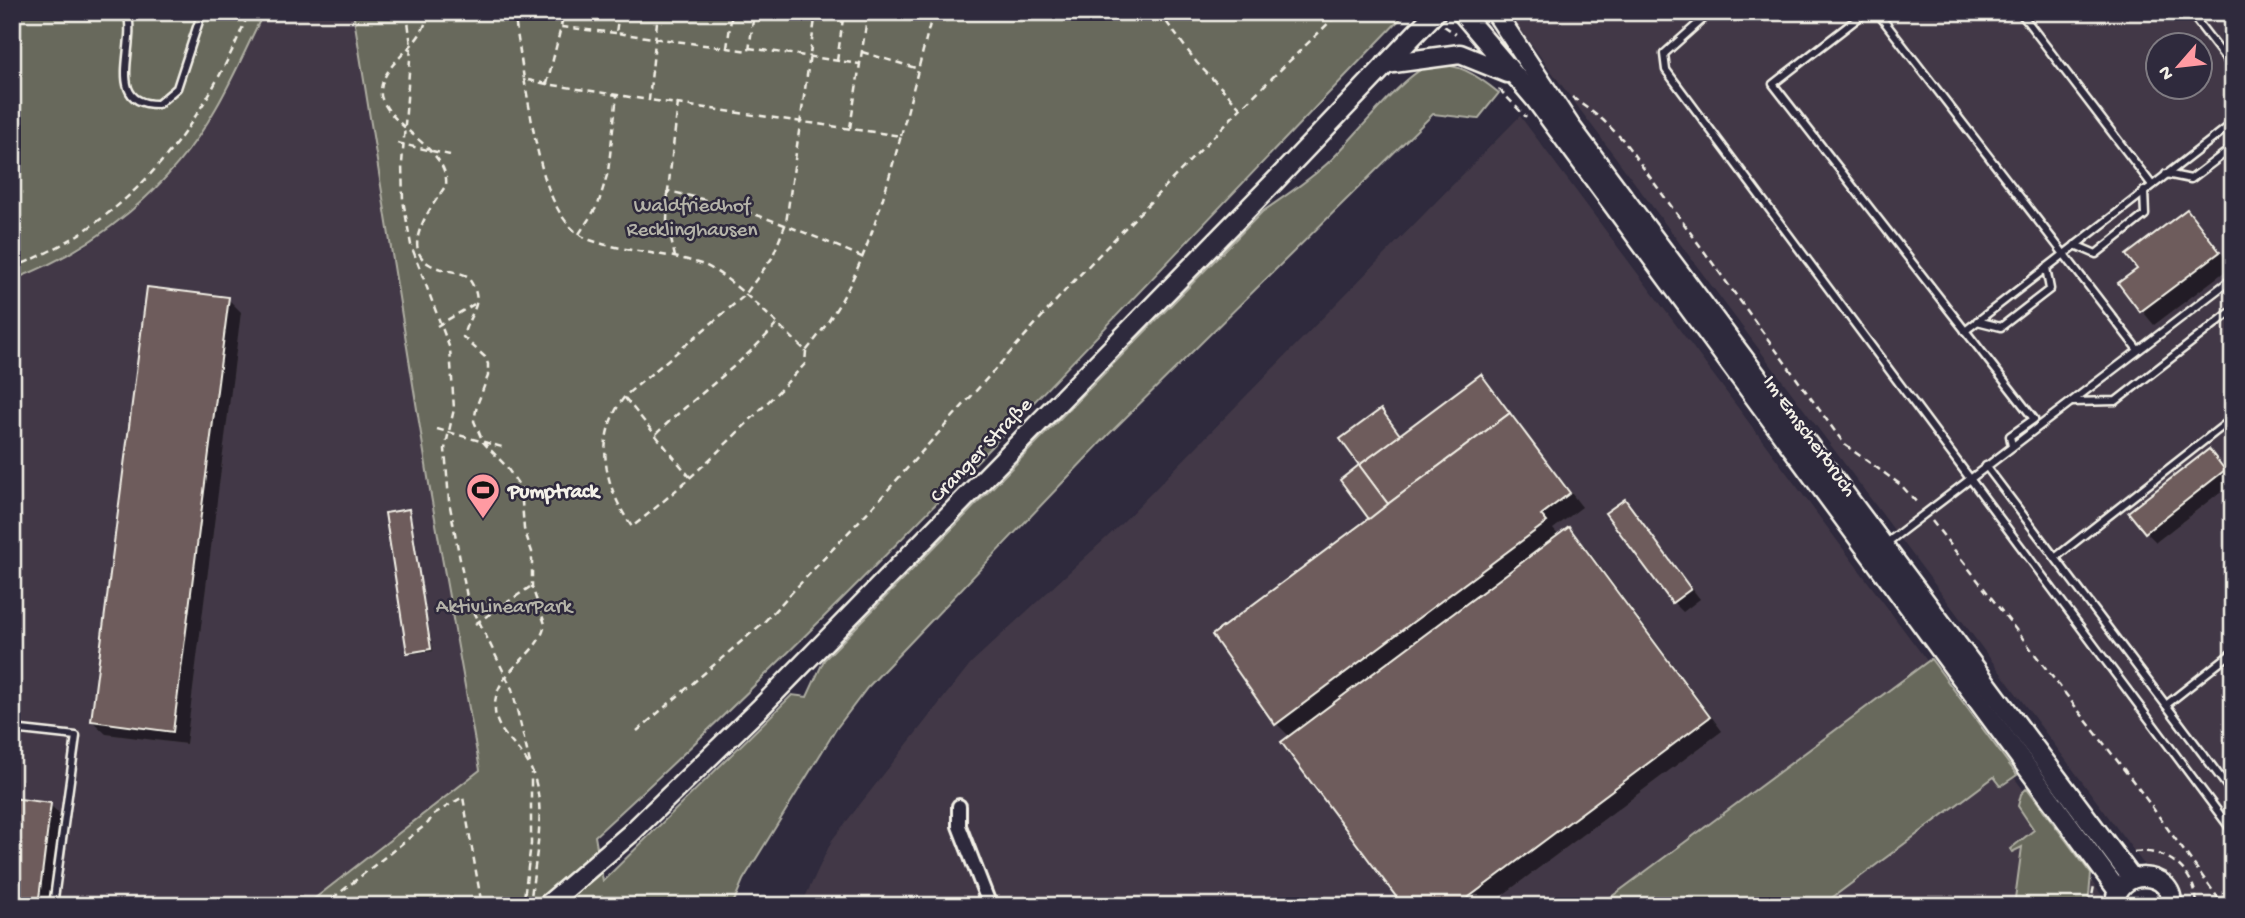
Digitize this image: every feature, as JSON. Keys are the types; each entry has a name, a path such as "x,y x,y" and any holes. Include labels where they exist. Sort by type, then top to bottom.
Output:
{"main road":[{"name":"Cranger Straße","path":"545,906 630,834 768,699 1436,12"},
{"name":"Im Emscherbruch","path":"1461,12 1517,78 1539,94 1878,550 2132,878 2117,898 1878,550"},
{"name":"Im Emscherbruch","path":"1495,12 1530,65 1539,94"},
{"path":"1386,64 1460,54 1486,62 1517,78"},
{"path":"2132,878 2145,876 2157,879 2167,888 2172,906"}],"street":[{"path":"959,806 959,826 990,906"}],"lane":[{"path":"127,12 131,30 125,83 132,97 144,104 158,104 177,88 202,12"},
{"path":"1711,12 1664,54 1665,70 2233,832"},
{"path":"1866,12 1773,84 2034,419 2010,436 2012,446"},
{"path":"1877,12 2138,350"},
{"path":"2020,12 2152,185"},
{"path":"2190,12 2233,68"},
{"path":"1965,331 2233,123"},
{"path":"2166,174 2191,179 2233,147"},
{"path":"2075,245 2096,254 2145,215 2144,191"},
{"path":"1976,321 2001,327 2050,289 2046,268"},
{"path":"1878,550 2233,278"},
{"path":"2070,402 2116,401 2233,310"},
{"path":"2056,557 2233,418"},
{"path":"1986,466 2233,794"},
{"path":"2166,705 2233,652"},
{"path":"12,729 76,736 53,906"}],"path":[{"path":"12,268 90,230 128,200 160,167 204,101 249,12"},
{"path":"407,12 411,46 403,144 403,200 411,245 450,349 455,382 454,410 445,449 451,514 467,597 506,676 525,733 538,796 538,828 530,906"},
{"path":"417,12 426,13 426,24 387,75 381,89 386,108 441,163 447,180 423,220 418,246 427,263 467,276 475,291 476,311 463,337 485,357 489,369 474,421 483,442 505,465 521,488 524,529 532,552 532,587 544,616 544,633 506,676 495,700 495,719 504,736 530,767 531,844 523,906"},
{"path":"514,12 524,79 546,181 560,215 579,234 591,240 706,266 806,351"},
{"path":"547,84 564,12"},
{"path":"616,33 619,12"},
{"path":"649,100 658,12"},
{"path":"727,48 732,12"},
{"path":"749,48 754,12"},
{"path":"816,12 786,223 772,258 744,296 624,397 613,412 604,437 605,464 611,490 632,527 690,477 805,364 806,351 841,305 864,258 901,136 933,12"},
{"path":"837,61 844,12"},
{"path":"850,128 868,12"},
{"path":"1159,12 1197,62 1241,108"},
{"path":"637,731 764,622 878,501 1071,284 1241,108 1340,12"},
{"path":"561,27 727,48 749,48 860,64"},
{"path":"862,52 919,69"},
{"path":"524,79 901,136"},
{"path":"1502,93 1521,112"},
{"path":"579,234 598,205 608,172 617,94"},
{"path":"1572,97 1603,120 1623,140 1845,446 1901,485 1926,513 2136,785 2224,906"},
{"path":"675,258 667,221 678,103"},
{"path":"397,143 450,155"},
{"path":"668,191 731,205 786,223 864,258"},
{"path":"437,326 476,303"},
{"path":"656,434 696,395 737,366 776,325"},
{"path":"624,397 690,477"},
{"path":"437,429 502,447"},
{"path":"475,624 532,587"},
{"path":"323,906 428,823 434,814 463,797 482,906"}],"shaded area":[{"path":"264,12 353,12 431,496 480,770 305,906 12,906 12,280 81,249 126,216 166,177 216,109"},
{"path":"1507,12 2233,12 2233,906 2175,906"},
{"path":"1520,116 2110,906 801,906 832,840 971,663 1118,527"}],"green space":[{"path":"12,12 264,12 216,108 198,137 154,189 102,233 74,251 12,280"},
{"path":"353,12 1407,12 906,534 804,637 595,836 603,881 792,695 807,697 824,660 1262,212 1331,160 1406,81 1427,67 1447,65 1474,75 1499,93 1478,119 1433,114 1108,435 867,688 836,729 743,880 732,906 305,906 480,770 431,496"},
{"path":"1931,659 2017,775 2001,786 1994,777 1821,906 1599,906"},
{"path":"2027,788 2091,874 2088,906 2014,906 2022,847 2012,852 2010,849 2034,830 2018,806 2021,794"}],"building":[{"path":"2187,209 2220,252 2140,312 2118,283 2137,269 2126,255"},
{"path":"147,287 229,297 173,732 91,721"},
{"path":"1481,374 1510,413 1388,504 1359,465"},
{"path":"1381,409 1400,435 1359,465 1340,439"},
{"path":"1510,413 1570,493 1541,515 1547,522 1275,725 1212,635"},
{"path":"2209,449 2225,470 2145,533 2128,512"},
{"path":"1359,465 1388,504 1369,519 1340,480"},
{"path":"1625,499 1691,589 1672,603 1605,513"},
{"path":"409,509 431,649 407,653 385,513"},
{"path":"1569,527 1710,717 1457,906 1403,906 1281,742"},
{"path":"12,798 51,803 38,906 12,906"}],"place":[{"name":"Pumptrack","path":"483,520"}],"park label":[{"name":"Waldfriedhof Recklinghausen","path":"692,216"},
{"name":"AktivLinearPark","path":"504,605"}]}
